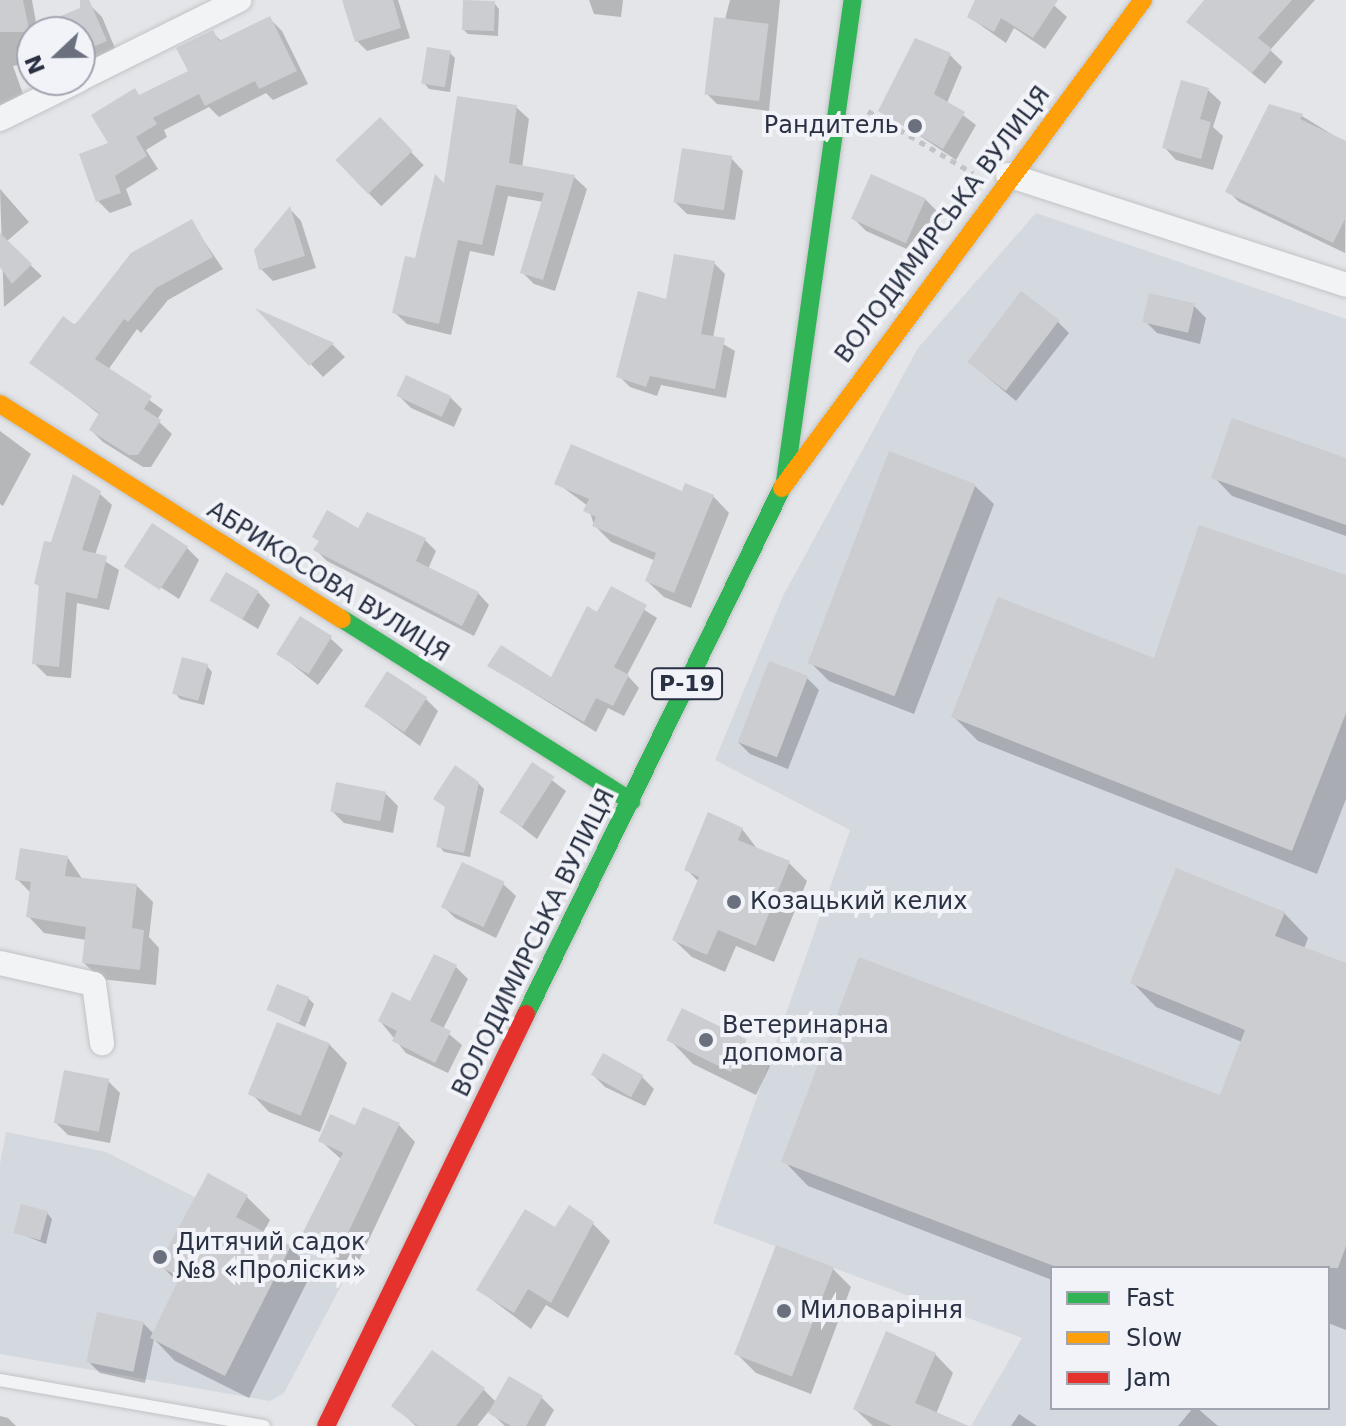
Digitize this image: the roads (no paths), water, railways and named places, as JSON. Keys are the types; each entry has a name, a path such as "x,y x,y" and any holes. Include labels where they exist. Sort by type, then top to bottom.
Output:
{"main road":[{"name":"ВОЛОДИМИРСЬКА ВУЛИЦЯ","path":"785,481 853,0"},
{"name":"ВОЛОДИМИРСЬКА ВУЛИЦЯ","path":"326,1426 785,481 1008,175 1143,0"},
{"name":"АБРИКОСОВА ВУЛИЦЯ","path":"0,404 631,801"}],"street":[{"path":"96,72 239,0"},
{"path":"0,119 47,96"},
{"path":"1008,175 1346,285"},
{"path":"0,963 94,984 102,1043"}],"lane":[{"path":"0,1380 264,1426"}],"place":[{"name":"Рандитель","path":"915,126"},
{"name":"Козацький келих","path":"734,902"},
{"name":"Ветеринарна допомога","path":"706,1040"},
{"name":"Дитячий садок №8 «Проліски»","path":"160,1257"},
{"name":"Миловаріння","path":"784,1311"}]}
